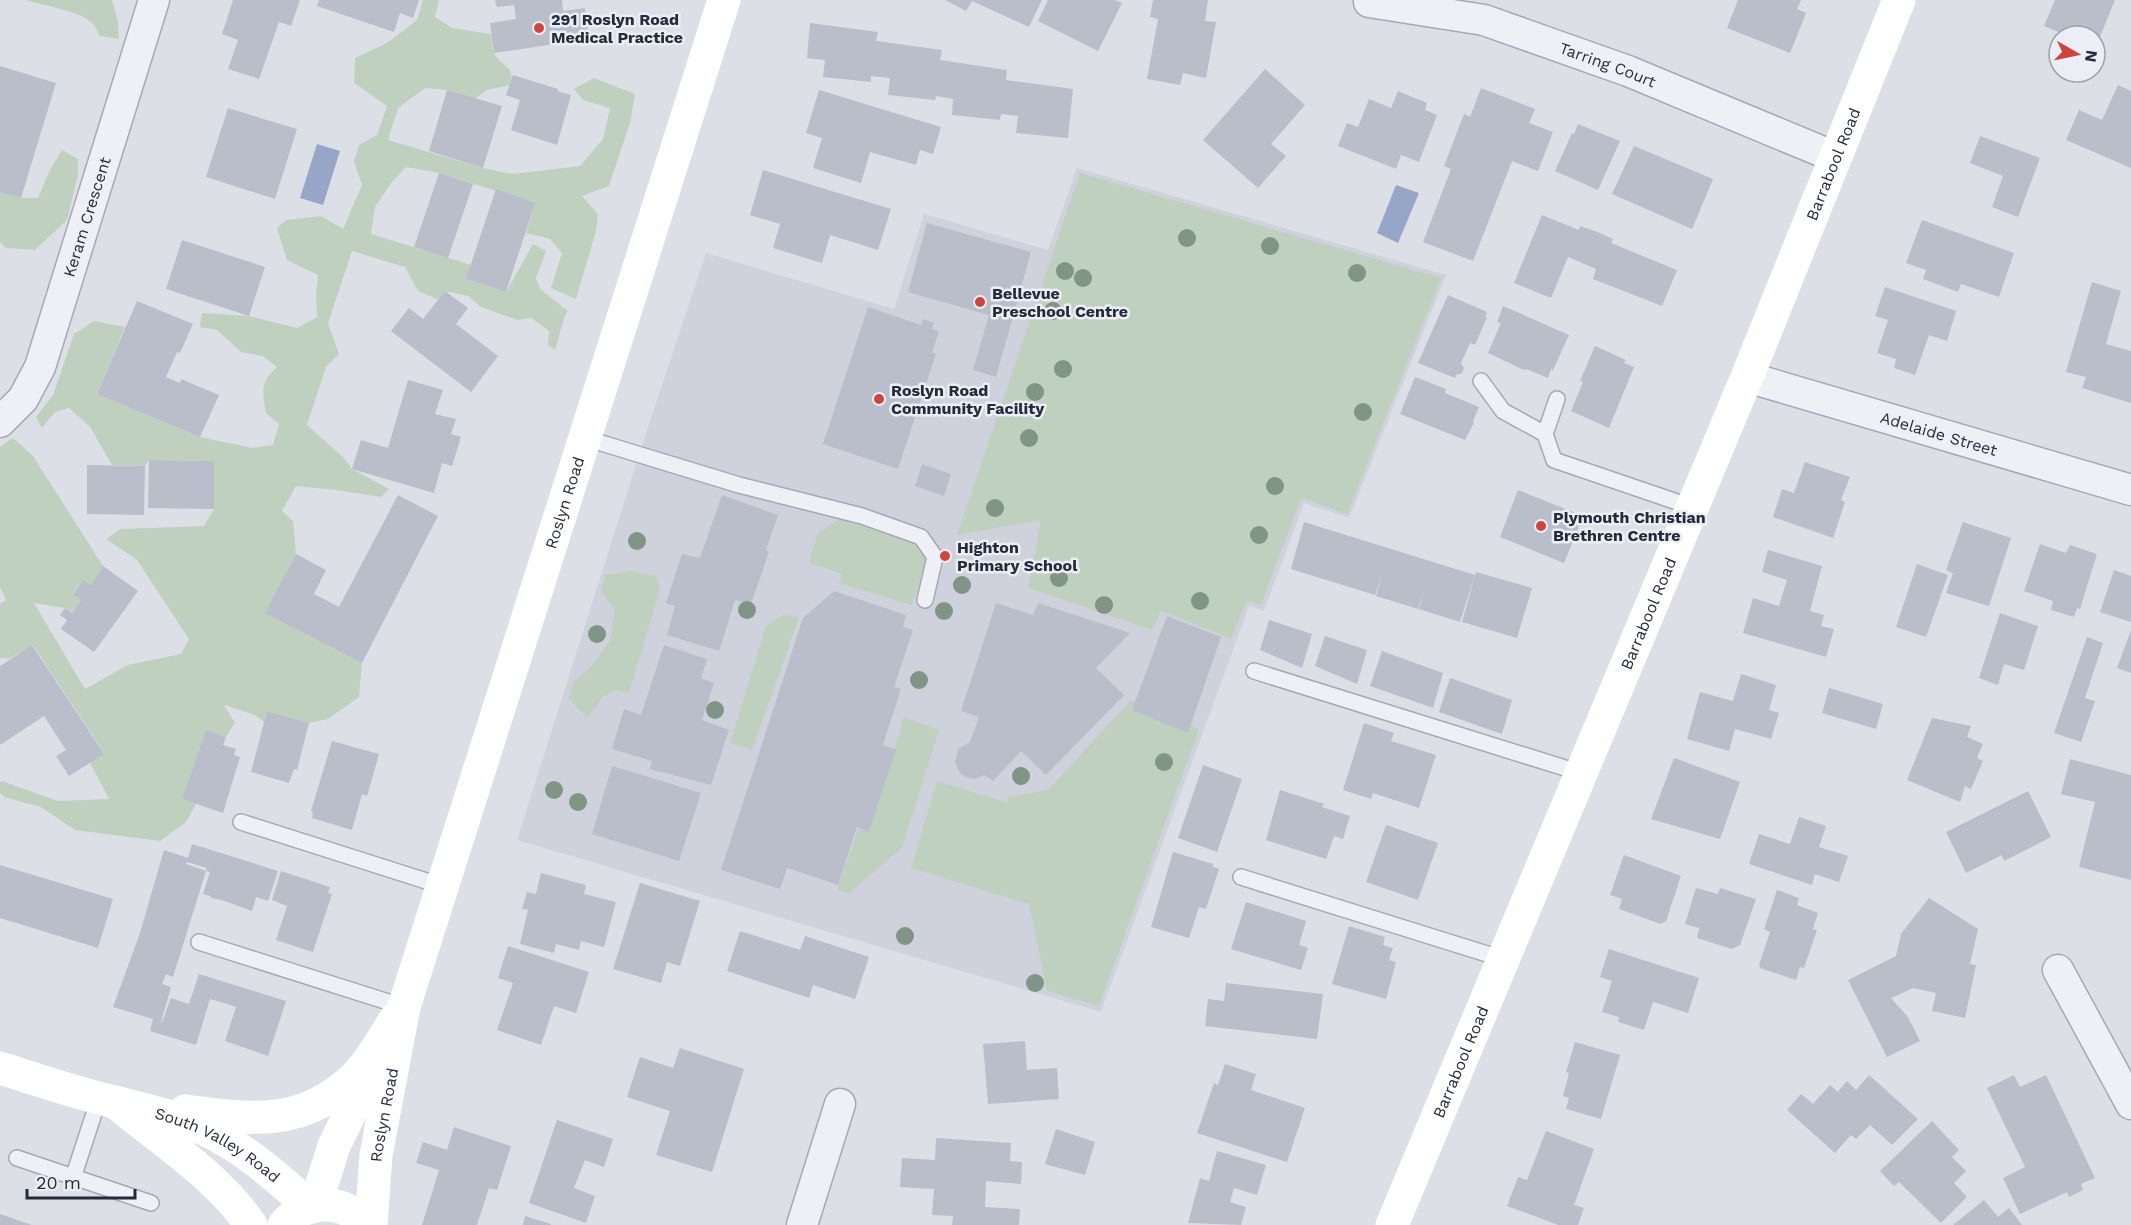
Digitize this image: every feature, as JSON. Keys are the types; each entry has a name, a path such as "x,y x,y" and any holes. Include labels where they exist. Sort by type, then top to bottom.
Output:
{"main road":[{"name":"Roslyn Road","path":"371,1225 376,1155 404,1006 724,0"},
{"name":"Barrabool Road","path":"1392,1225 1747,376 1899,0"},
{"name":"Roslyn Road","path":"313,1206 337,1139 404,1006"},
{"path":"107,1100 243,1118 281,1117 300,1112 325,1100 354,1078 404,1006"},
{"name":"South Valley Road","path":"0,1068 181,1119 227,1141 313,1206"},
{"name":"South Valley Road","path":"107,1100 212,1181 241,1211 251,1225"},
{"path":"284,1225 299,1212 313,1206 327,1205 345,1208 366,1225"}],"street":[{"name":"Keram Crescent","path":"0,422 23,399 40,367 154,0"},
{"name":"Tarring Court","path":"1369,2 1484,20 1628,71 1835,157"},
{"name":"Adelaide Street","path":"1747,376 2131,490"},
{"path":"2058,970 2131,1104"},
{"path":"802,1225 840,1104"}],"lane":[{"path":"1481,381 1503,411 1545,434"},
{"path":"1557,399 1545,434 1554,460 1692,507"},
{"path":"585,438 739,485 862,516 921,537 935,557 925,600"},
{"path":"1254,671 1581,773"},
{"path":"241,822 442,886"},
{"path":"1241,877 1503,959"},
{"path":"200,942 404,1006"},
{"path":"73,1178 107,1100"},
{"path":"17,1158 151,1203"}],"shaded area":[{"name":"Highton Primary School","path":"1077,168 1446,275 1349,518 1304,503 1264,611 1249,606 1101,1012 517,840 647,430 706,253 894,309 924,214 1048,250"}],"green space":[{"path":"26,0 112,0 118,22 119,39 100,36 88,19 62,9"},
{"path":"423,0 439,0 435,17 452,28 491,34 494,53 511,74 510,85 487,90 475,99 447,90 425,88 398,108 388,140 483,168 513,174 580,166 603,139 610,108 583,100 574,89 594,78 635,94 630,123 609,186 582,196 598,214 596,231 576,299 551,288 562,253 550,239 526,233 535,203 439,173 406,167 391,183 375,207 371,234 471,265 466,279 506,292 533,244 546,251 536,278 540,289 568,311 555,350 548,345 549,331 531,318 517,320 481,307 468,296 445,291 439,300 418,291 405,267 352,251 328,323 339,354 326,367 307,425 343,457 352,469 389,489 381,497 296,486 282,511 293,521 296,554 266,613 362,663 359,697 328,719 309,723 267,711 264,722 255,715 224,705 235,723 226,737 206,730 182,799 196,804 186,822 160,841 75,830 41,807 4,797 0,793 2,781 58,801 109,799 90,763 104,753 33,645 9,659 0,658 0,604 6,600 0,587 0,447 13,438 33,456 103,566 91,585 83,580 73,594 81,600 72,612 65,608 34,603 85,689 128,665 181,654 189,639 137,560 106,539 120,529 204,526 214,509 214,461 149,460 145,466 112,465 90,427 69,408 55,412 42,428 36,417 53,395 74,334 94,321 125,327 97,394 200,437 253,448 273,445 279,424 266,413 263,393 265,383 277,367 263,356 241,352 217,330 200,327 202,313 249,316 297,328 317,317 318,275 287,260 277,228 286,220 321,216 343,229 362,185 354,161 359,145 377,135 387,106 354,83 355,58 387,43 417,20"},
{"path":"62,150 78,159 78,175 67,220 35,250 6,248 0,242 0,192 21,198 38,198"},
{"path":"1080,173 1441,278 1347,514 1301,498 1261,605 1247,601 1231,639 1161,611 1152,630 1028,588 1041,520 957,535"},
{"path":"842,518 917,544 927,557 912,605 839,583 842,574 809,562 818,533"},
{"path":"632,571 656,576 660,589 629,693 617,690 603,697 587,718 568,698 574,681 588,670 610,641 615,610 601,591 605,575"},
{"path":"784,614 799,618 752,750 730,743 766,626"},
{"path":"1131,700 1199,729 1099,1006 1047,991 1029,904 911,868 937,781 1009,803 1008,797 1048,790"},
{"path":"904,717 939,730 902,848 848,894 837,889 859,828 869,832"}],"water":[{"path":"317,144 340,151 323,205 300,198"},
{"path":"1396,185 1419,193 1398,243 1377,233"}],"building":[{"path":"233,0 300,0 291,26 279,22 259,79 228,69 238,40 222,34"},
{"path":"319,0 419,0 413,18 400,13 394,32 317,6"},
{"name":"291 Roslyn Road Medical Practice","path":"495,0 562,0 563,11 585,8 589,39 494,53 490,23 516,19 514,5 497,7"},
{"path":"945,0 1042,0 1029,27 972,1 966,11"},
{"path":"1048,0 1115,0 1122,3 1098,51 1038,21"},
{"path":"1153,0 1208,0 1205,21 1216,22 1206,78 1183,73 1180,85 1147,79 1158,19 1150,17"},
{"path":"1738,0 1801,0 1797,9 1806,13 1790,53 1727,28"},
{"path":"2055,0 2115,0 2105,24 2047,24 2047,27 2044,26"},
{"path":"810,23 878,32 876,41 942,50 940,60 1007,70 1006,80 1073,89 1068,138 1016,133 1018,116 1001,114 1000,120 952,115 953,99 936,96 935,100 888,95 890,78 871,76 871,82 823,77 825,60 807,58"},
{"path":"0,66 56,83 21,198 0,192"},
{"path":"1265,69 1305,105 1271,144 1286,156 1258,188 1203,140"},
{"path":"513,75 571,95 557,145 511,130 520,100 506,95"},
{"path":"2118,85 2131,91 2131,168 2066,140 2079,110 2102,120"},
{"path":"1481,88 1535,109 1529,123 1553,132 1538,171 1512,161 1473,261 1423,242 1451,169 1444,166 1464,114 1470,117"},
{"path":"447,90 502,106 483,168 429,151"},
{"path":"819,90 941,127 933,154 920,150 916,165 870,152 861,183 813,168 822,138 806,133"},
{"path":"1398,91 1427,103 1425,110 1437,115 1419,162 1401,155 1396,169 1338,146 1347,123 1358,127 1369,99 1391,108"},
{"path":"228,108 297,129 275,199 206,177"},
{"path":"1578,124 1620,141 1598,190 1555,171"},
{"path":"1980,136 2040,158 2018,217 1992,207 2003,176 1970,163"},
{"path":"1634,146 1713,179 1692,229 1612,194"},
{"path":"763,170 891,209 878,250 830,235 822,263 773,248 780,224 750,215"},
{"path":"439,173 473,184 448,258 414,247"},
{"path":"496,189 535,203 506,292 466,279"},
{"path":"1542,215 1579,230 1580,226 1595,231 1613,239 1611,243 1677,270 1662,306 1593,279 1596,269 1568,257 1551,298 1514,283"},
{"path":"1922,220 2014,253 1999,297 1961,284 1958,292 1923,279 1926,270 1906,263"},
{"name":"Bellevue Preschool Centre","path":"927,223 1031,252 996,377 973,370 989,315 908,292"},
{"path":"182,240 265,267 249,316 166,289"},
{"path":"2092,282 2121,291 2106,344 2131,351 2131,403 2082,388 2086,377 2066,372"},
{"path":"1885,287 1956,311 1947,341 1929,335 1915,375 1894,368 1896,359 1877,353 1888,320 1875,316"},
{"path":"445,291 468,308 456,324 498,356 471,392 391,331 409,308 423,319"},
{"path":"1448,295 1487,312 1475,345 1470,343 1461,363 1464,368 1462,373 1456,375 1455,378 1418,363"},
{"path":"137,301 193,324 166,377 180,383 181,379 219,395 200,437 97,394"},
{"path":"1503,306 1569,335 1548,378 1524,370 1488,353 1501,323 1497,322"},
{"name":"Roslyn Road Community Facility","path":"868,307 921,325 923,319 934,323 932,329 939,331 932,353 936,354 898,469 823,444"},
{"path":"1595,346 1626,360 1624,363 1634,367 1609,428 1571,411 1583,382 1580,381"},
{"path":"1415,377 1446,389 1445,393 1479,407 1465,440 1400,414"},
{"path":"408,380 443,390 435,414 456,419 451,434 461,437 452,466 442,463 434,493 352,469 361,440 388,448"},
{"path":"149,460 214,461 214,509 148,508"},
{"path":"1805,462 1850,477 1841,500 1845,502 1833,538 1773,517 1782,489 1794,493"},
{"path":"922,464 951,474 944,496 915,486"},
{"path":"87,465 145,466 144,515 87,514"},
{"name":"Plymouth Christian Brethren Centre","path":"1518,490 1583,516 1564,563 1500,537"},
{"path":"398,495 438,516 362,663 265,613 296,554 326,570 314,594 339,607"},
{"path":"722,495 778,515 766,550 769,552 751,604 735,600 719,651 667,635 675,606 666,603 682,554 700,558"},
{"path":"1304,522 1475,575 1460,622 1419,609 1424,591 1418,609 1376,596 1382,576 1375,595 1291,569"},
{"path":"1963,522 2011,538 1989,606 1946,593 1953,573 1946,570"},
{"path":"2040,544 2066,553 2070,545 2097,554 2080,609 2077,608 2074,617 2051,610 2053,601 2024,591"},
{"path":"1768,550 1822,566 1810,611 1824,615 1821,626 1834,629 1826,657 1743,633 1753,598 1779,606 1787,580 1762,572"},
{"path":"1917,564 1948,575 1926,637 1896,627"},
{"path":"103,566 138,591 94,652 61,629 67,620 60,615 65,608 72,613 81,600 73,595 83,580 91,585"},
{"path":"2114,570 2131,576 2131,622 2100,612"},
{"path":"1476,572 1532,588 1517,638 1462,622"},
{"path":"834,591 906,615 903,627 913,630 894,687 901,689 883,745 896,750 869,832 857,827 838,885 787,868 780,889 721,870 803,618"},
{"path":"996,603 1033,615 1038,603 1130,633 1096,668 1124,695 1046,775 1021,751 993,781 984,775 975,779 966,777 960,773 955,763 958,749 970,742 979,717 961,711"},
{"path":"2000,613 2038,626 2024,670 2004,664 1998,685 1979,678"},
{"path":"1167,616 1221,637 1188,733 1132,710"},
{"path":"1269,620 1312,634 1302,668 1260,650"},
{"path":"2131,630 2131,673 2117,668"},
{"path":"1325,636 1367,650 1357,684 1315,666"},
{"path":"2087,637 2103,643 2085,698 2095,701 2081,742 2054,733"},
{"path":"32,645 104,754 69,776 56,756 66,750 44,716 0,745 0,666"},
{"path":"664,645 707,659 701,678 714,683 702,720 729,730 711,785 650,769 652,761 612,749 624,709 641,715"},
{"path":"1382,651 1443,673 1433,708 1370,686"},
{"path":"1741,674 1776,685 1769,710 1779,713 1771,739 1735,729 1729,751 1687,739 1700,692 1733,701"},
{"path":"1450,678 1512,700 1502,734 1439,712"},
{"path":"1829,688 1883,704 1876,729 1822,713"},
{"path":"267,711 309,723 297,770 294,769 289,783 251,772"},
{"path":"1932,718 1971,726 1967,737 1983,744 1977,758 1983,761 1971,789 1965,786 1960,802 1907,780"},
{"path":"1364,723 1394,733 1391,741 1436,755 1419,808 1373,793 1371,799 1343,790"},
{"path":"206,730 226,737 223,745 236,749 234,755 240,757 223,813 182,799"},
{"path":"332,741 379,754 367,796 362,794 352,830 312,818 313,812 311,811"},
{"path":"1674,758 1740,782 1720,839 1651,819"},
{"path":"2070,759 2131,775 2131,880 2079,867 2095,802 2061,794"},
{"path":"1203,765 1242,779 1217,852 1178,838"},
{"path":"612,766 701,793 679,861 592,834"},
{"path":"1280,790 1324,804 1322,807 1350,816 1343,839 1334,836 1326,859 1266,840"},
{"path":"2028,791 2051,837 2004,861 2002,855 1966,873 1946,832"},
{"path":"1799,817 1826,826 1819,847 1848,856 1839,882 1815,874 1812,885 1749,864 1759,834 1790,844"},
{"path":"1386,825 1438,843 1418,900 1366,882"},
{"path":"192,844 278,871 268,901 256,897 252,911 203,894 210,872 206,871 173,977 166,974 162,984 171,987 161,1022 171,998 189,1004 199,974 286,1001 268,1056 225,1041 236,1007 227,1004 210,999 196,1045 150,1031 153,1019 113,1007 140,933 164,850 188,858","holes":["187,862 207,868 206,871 186,864"]},
{"path":"1173,852 1213,864 1213,867 1219,869 1206,909 1199,907 1189,938 1151,927"},
{"path":"1624,855 1681,876 1666,921 1661,924 1619,909 1622,899 1610,895"},
{"path":"0,865 113,899 98,948 0,918"},
{"path":"281,871 330,887 328,893 332,894 313,952 276,940 287,906 272,900"},
{"path":"541,873 586,885 584,894 616,902 604,947 581,941 579,950 556,944 554,953 520,944 528,910 522,909 527,892 536,894"},
{"path":"640,883 700,901 680,966 667,962 661,983 613,969"},
{"path":"1696,888 1718,894 1720,888 1756,899 1740,945 1732,949 1697,938 1699,928 1685,924"},
{"path":"1777,890 1799,898 1797,905 1818,913 1813,929 1817,930 1804,968 1800,967 1796,980 1760,968 1759,965 1770,932 1764,929"},
{"path":"1929,898 1978,929 1970,964 1976,965 1965,1018 1932,1011 1936,993 1913,988 1891,998 1908,1017 1920,1041 1887,1057 1848,980 1896,956 1901,934"},
{"path":"1246,902 1306,921 1299,945 1308,948 1301,970 1231,949"},
{"path":"1349,926 1385,937 1383,945 1393,948 1389,960 1396,962 1386,999 1332,984"},
{"path":"740,931 800,950 805,936 869,957 855,999 813,985 809,998 727,971"},
{"path":"508,946 589,972 576,1013 554,1006 541,1045 497,1030 513,983 498,978"},
{"path":"1609,949 1699,978 1688,1013 1653,1002 1644,1030 1618,1022 1619,1017 1602,1012 1612,981 1600,977"},
{"path":"1226,983 1323,994 1317,1039 1205,1026 1208,999 1224,1001"},
{"path":"1025,1041 1027,1070 1057,1068 1059,1099 988,1104 983,1044"},
{"path":"1575,1042 1620,1055 1601,1119 1566,1109 1569,1098 1563,1096 1569,1073 1566,1072"},
{"path":"680,1048 744,1069 712,1172 656,1155 670,1111 627,1097 640,1057 673,1068"},
{"path":"1225,1064 1256,1074 1251,1090 1305,1108 1287,1162 1197,1133 1214,1083 1218,1085"},
{"path":"1869,1075 1918,1119 1892,1145 1870,1125 1856,1139 1851,1135 1835,1153 1787,1110 1801,1094 1813,1104 1830,1085 1838,1092 1847,1081 1856,1090"},
{"path":"2014,1075 2020,1087 2046,1075 2095,1178 2081,1184 2083,1190 2069,1197 2067,1192 2020,1214 2003,1178 2025,1167 1987,1088"},
{"path":"557,1120 613,1139 604,1167 585,1160 574,1188 595,1196 586,1223 529,1203"},
{"path":"1932,1121 1959,1150 1952,1157 1966,1171 1954,1183 1967,1197 1941,1223 1899,1182 1894,1186 1880,1171"},
{"path":"454,1127 511,1146 497,1190 489,1188 477,1225 422,1225 439,1170 416,1163 423,1142 447,1150"},
{"path":"1056,1129 1095,1142 1085,1175 1045,1164"},
{"path":"1546,1131 1594,1149 1574,1205 1584,1208 1578,1225 1558,1225 1507,1206 1518,1177 1527,1180"},
{"path":"936,1138 1011,1143 1010,1161 1022,1162 1021,1184 986,1181 985,1207 1020,1209 1019,1225 952,1225 953,1216 932,1215 934,1189 900,1187 902,1158 935,1160"},
{"path":"1217,1151 1266,1165 1257,1195 1234,1188 1230,1202 1246,1207 1241,1225 1188,1223 1200,1178 1209,1181"},
{"path":"1984,1200 1998,1217 2009,1208 2022,1225 1953,1225"},
{"path":"0,1214 32,1225 0,1225"},
{"path":"525,1216 551,1224 551,1225 523,1225"}],"place":[{"name":"291 Roslyn Road Medical Practice","path":"539,28"},
{"name":"Bellevue Preschool Centre","path":"980,302"},
{"name":"Roslyn Road Community Facility","path":"879,399"},
{"name":"Plymouth Christian Brethren Centre","path":"1541,526"},
{"name":"Highton Primary School","path":"945,556"}]}
